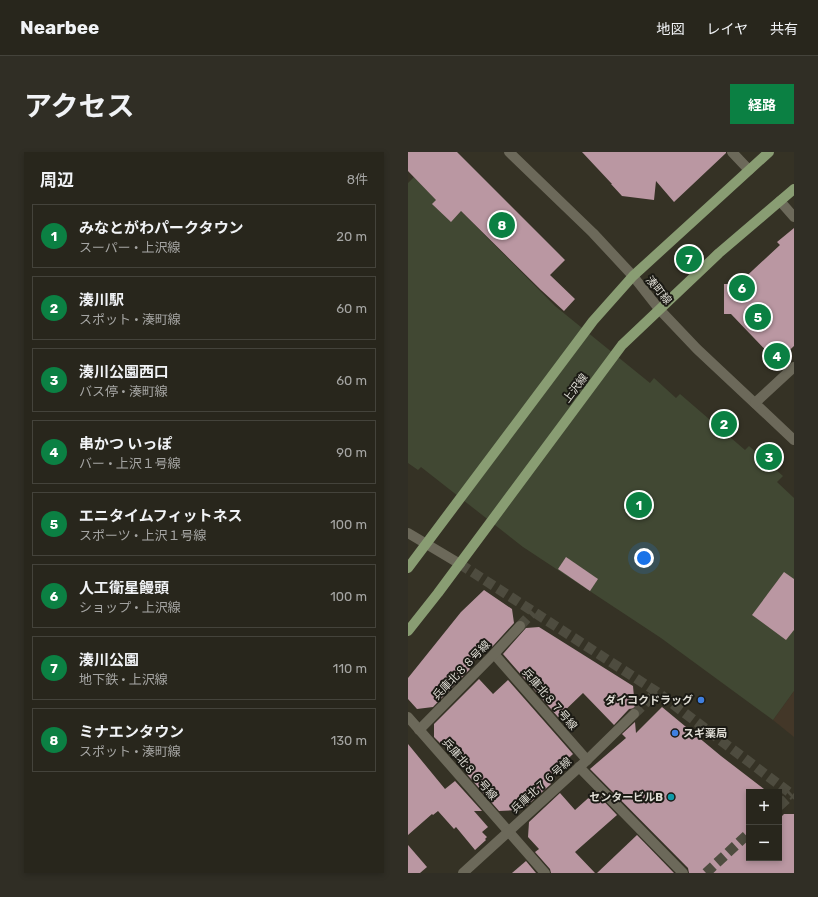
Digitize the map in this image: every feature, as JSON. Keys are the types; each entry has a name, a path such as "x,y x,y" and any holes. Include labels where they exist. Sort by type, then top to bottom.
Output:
{"main road":[{"path":"408,568 593,321 633,276 769,152"},
{"name":"上沢線","path":"408,631 460,564 622,345 719,254 794,189"}],"street":[{"name":"湊町線","path":"509,152 593,233 697,349 794,440"},
{"path":"732,152 749,170"},
{"path":"780,202 794,217"},
{"path":"755,403 794,367"},
{"path":"408,533 460,564"},
{"name":"兵庫北８８号線","path":"419,730 520,626"},
{"name":"兵庫北８７号線","path":"494,654 587,760"},
{"name":"兵庫北７６号線","path":"463,873 587,760 634,714"},
{"name":"兵庫北８６号線","path":"408,717 507,832 545,873"},
{"path":"579,767 683,873"}],"shaded area":[{"path":"794,691 794,737 773,720"}],"green space":[{"path":"414,177 432,195 439,189 555,306 650,383 654,378 676,398 680,394 745,450 749,446 783,476 777,482 794,498 794,691 773,720 661,638 523,547 421,467 418,470 408,463 408,183"}],"building":[{"path":"408,152 457,152 565,260 550,275 575,299 564,311 461,211 451,222 432,204 436,200 408,171"},
{"path":"582,152 726,153 674,202 656,181 654,200 622,196"},
{"path":"794,228 794,346 777,362 731,314 724,314 724,284 738,284 780,245 777,242"},
{"path":"566,557 598,579 590,591 558,569"},
{"path":"784,572 794,579 794,630 786,640 752,615"},
{"path":"484,590 512,609 514,623 492,647 489,644 468,667 470,669 433,707 417,709 408,699 408,678 461,612"},
{"path":"539,627 633,686 635,708 629,709 614,725 583,693 558,717 503,654 526,628"},
{"path":"479,679 493,694 508,680 573,754 547,778 551,784 522,810 499,811 465,772 468,770 442,741 440,743 434,737 434,724"},
{"path":"662,707 721,756 764,789 746,789 746,861 782,861 782,816 784,814 794,814 794,873 689,873 688,868 590,769 626,738 622,734 635,722 636,733"},
{"path":"408,744 445,789 455,781 482,811 474,811 488,827 482,832 487,837 485,839 486,840 475,850 456,827 454,829 438,811 433,815 432,814 408,835"},
{"path":"595,792 617,815 575,852 595,873 551,873 550,869 535,852 539,849 528,837 529,822 560,793 575,810"},
{"path":"637,835 674,873 597,873"},
{"path":"408,845 427,867 420,873 408,873"},
{"path":"526,861 536,873 512,873"}],"tunnel":[{"path":"460,564 657,692 794,796"},
{"path":"520,626 533,612"},
{"path":"634,714 657,692"},
{"path":"782,803 792,794"},
{"path":"706,873 746,836"}],"place":[{"name":"ミナエンタウン","path":"502,225"},
{"name":"湊川公園","path":"689,259"},
{"name":"人工衛星饅頭","path":"742,288"},
{"name":"エニタイムフィットネス","path":"758,317"},
{"name":"串かつ いっぽ","path":"777,356"},
{"name":"湊川駅","path":"724,424"},
{"name":"湊川公園西口","path":"769,457"},
{"name":"みなとがわパークタウン","path":"639,505"},
{"name":"ダイコクドラッグ","path":"701,700"},
{"name":"スギ薬局","path":"675,733"},
{"name":"センタービルB","path":"671,797"}]}
